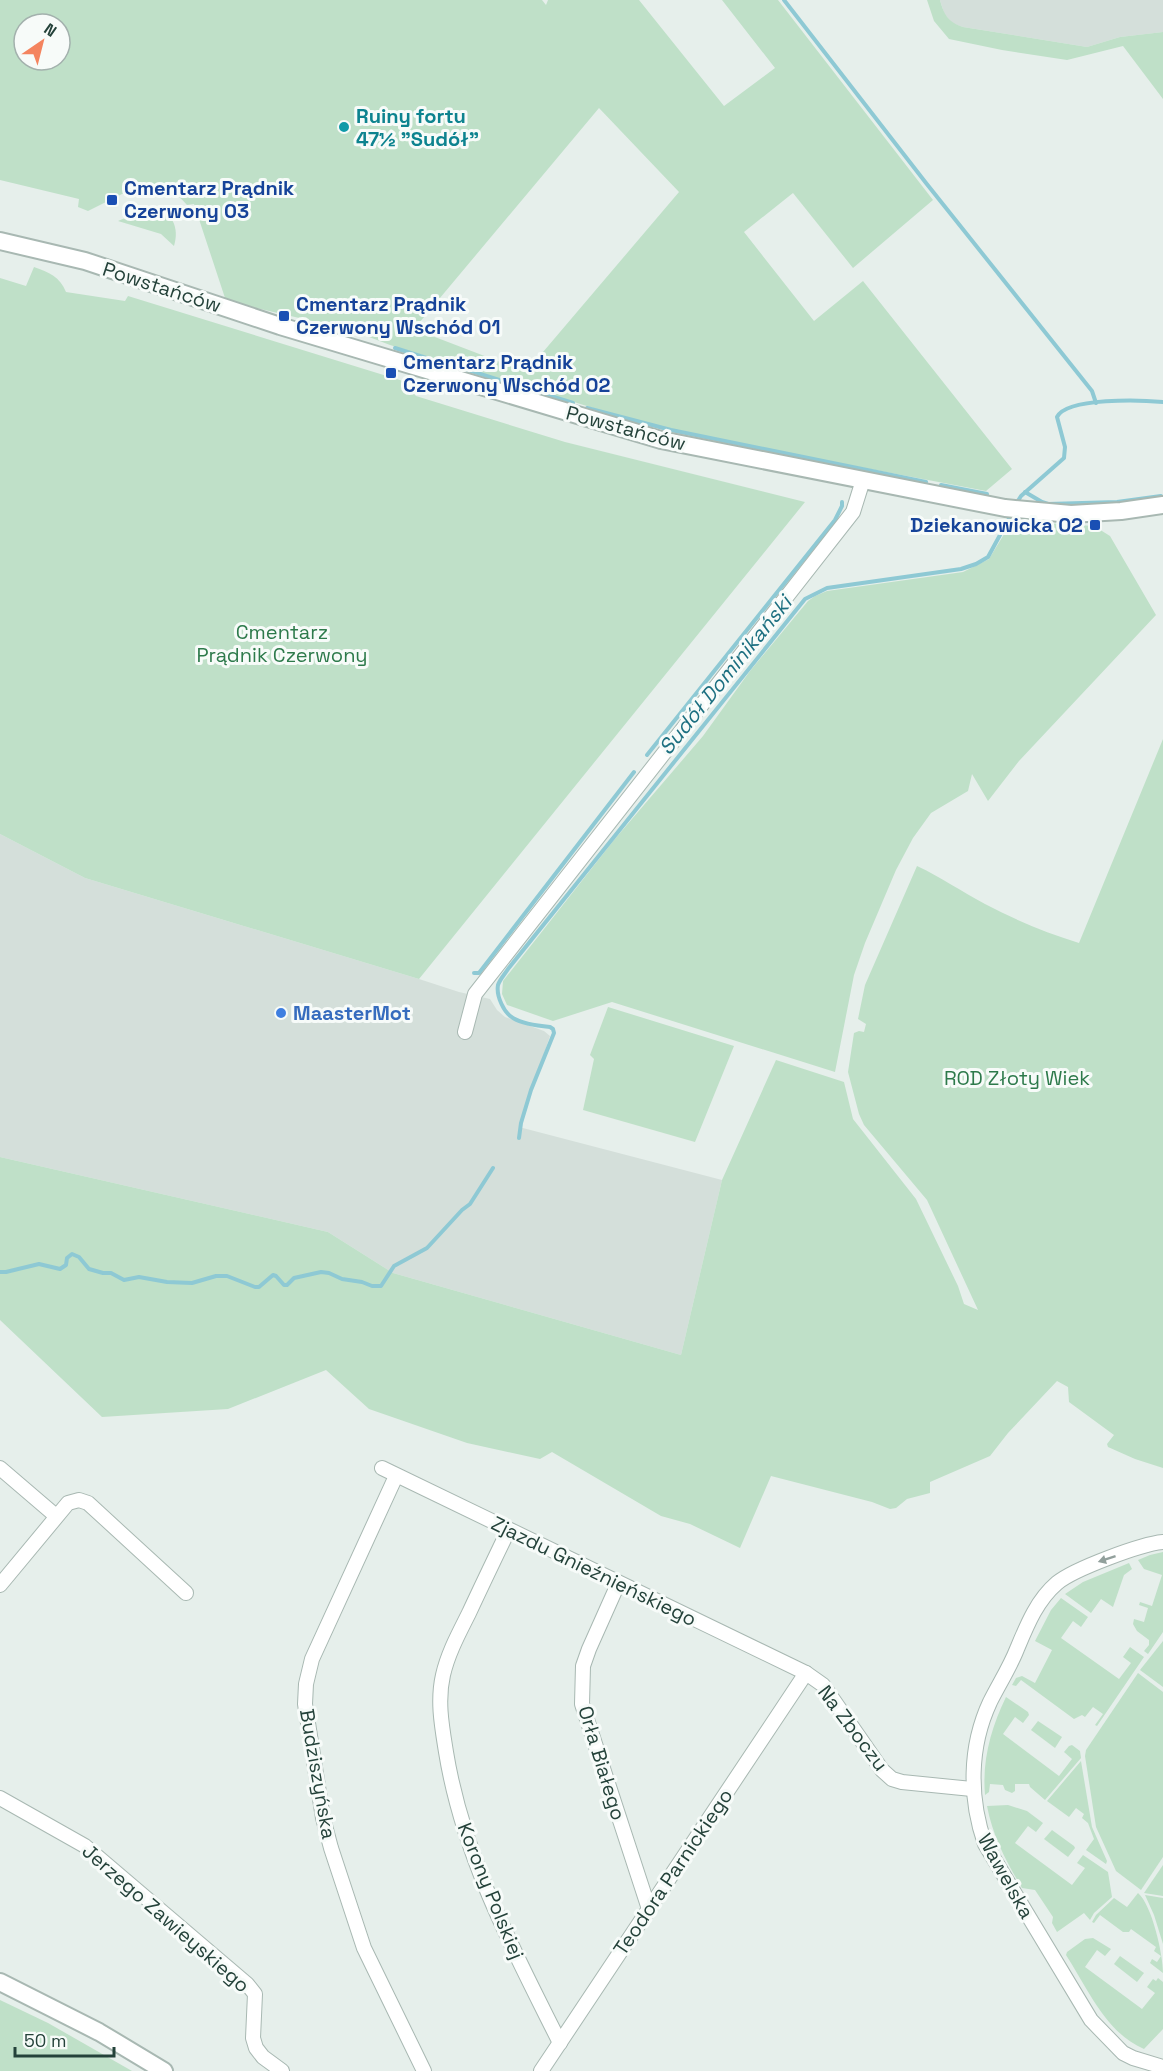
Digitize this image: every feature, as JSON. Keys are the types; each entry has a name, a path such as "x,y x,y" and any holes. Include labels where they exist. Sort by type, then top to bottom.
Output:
{"street":[{"name":"Powstańców","path":"0,241 85,261 280,326 661,440 1032,512 1089,514 1163,505"},
{"path":"465,1032 475,994 853,512 863,480"},
{"path":"0,1468 56,1516"},
{"name":"Zjazdu Gnieźnieńskiego","path":"382,1468 508,1531 806,1673"},
{"name":"Budziszyńska","path":"396,1476 312,1659 306,1684 305,1704 323,1818 348,1903 364,1948 424,2071"},
{"path":"0,1585 68,1503 79,1500 88,1503 186,1593"},
{"name":"Korony Polskiej","path":"508,1531 451,1651 443,1675 440,1702 442,1729 449,1772 474,1862 494,1910 560,2043"},
{"name":"Wawelska","path":"1163,1542 1089,1566 1057,1583 1035,1609 980,1728 972,1789 977,1822 984,1844 1090,2020 1123,2053 1163,2067"},
{"name":"Orła Białego","path":"618,1584 583,1666 582,1704 649,1909"},
{"name":"Teodora Parnickiego","path":"541,2071 806,1673"},
{"name":"Na Zboczu","path":"806,1673 823,1685 882,1770 892,1779 972,1789"},
{"name":"Jerzego Zawieyskiego","path":"0,1798 85,1846 247,1984 255,1994 253,2038 256,2048 263,2057 282,2071"},
{"path":"0,1982 99,2032 164,2071"}],"shaded area":[{"path":"940,0 1163,0 1163,32 1120,37 1087,47 963,27 951,23 944,13"},
{"path":"0,834 85,878 459,992 490,999 505,1017 544,1031 550,1036 519,1127 722,1180 681,1355 393,1273 328,1232 0,1157"}],"green space":[{"path":"0,0 542,0 546,5 548,0 639,0 724,106 775,68 722,0 778,0 933,200 853,268 793,193 744,232 814,321 863,281 1012,469 986,491 664,430 390,345 351,330 226,301 194,204 187,205 175,194 161,187 150,184 140,191 138,186 88,211 78,207 79,199 0,180","holes":["599,108 679,192 526,372 414,329"]},
{"path":"927,0 940,0 947,17 963,27 1087,47 1120,37 1163,32 1163,99 1123,46 1067,60 949,39 934,21"},
{"path":"153,209 170,216 173,221 176,233 174,246 161,234 118,221"},
{"name":"Cmentarz Prądnik Czerwony","path":"34,267 61,282 66,292 125,301 128,296 403,381 416,396 565,442 805,502 419,979 85,878 0,834 0,278 26,286"},
{"path":"1012,521 1094,526 1110,536 1156,615 1019,761 988,801 972,774 968,791 931,813 913,838 896,870 854,975 835,1072 612,1002 553,1021 507,1005 502,994 503,981 614,840 703,736 750,671 808,601 827,591 963,572 989,559"},
{"name":"ROD Złoty Wiek","path":"1163,739 1163,1468 1108,1447 1107,1444 1114,1435 1069,1402 1068,1387 1057,1381 1008,1433 990,1456 930,1482 930,1493 907,1499 896,1508 890,1509 872,1502 771,1476 740,1548 690,1524 661,1516 552,1452 540,1459 467,1443 369,1409 326,1370 228,1409 102,1417 0,1320 0,1157 328,1232 393,1273 681,1355 722,1180 776,1060 844,1082 853,1119 916,1199 958,1286 964,1304 978,1310 927,1200 864,1125 859,1114 848,1072 854,1033 864,1032 866,1024 858,1019 865,985 917,866 1008,915 1079,943"},
{"path":"608,1007 734,1046 695,1142 583,1110 594,1059 590,1055"},
{"path":"1163,1552 1163,1632 1148,1654 1144,1651 1149,1645 1149,1640 1137,1631 1133,1624 1134,1619 1144,1622 1148,1608 1139,1605 1140,1602 1152,1606 1162,1575 1144,1569 1138,1560"},
{"path":"1129,1563 1132,1569 1124,1575 1113,1607 1101,1599 1091,1613 1065,1594 1083,1582"},
{"path":"1061,1598 1088,1617 1081,1627 1073,1621 1061,1638 1119,1679 1131,1663 1123,1657 1130,1647 1144,1657 1097,1726 1095,1725 1103,1714 1093,1707 1085,1717 1082,1715 1074,1719 1021,1680 1016,1686 1012,1685 1016,1678 1022,1676 1035,1683 1052,1650 1035,1641 1051,1610"},
{"path":"1163,1641 1163,1687 1140,1670"},
{"path":"1138,1673 1163,1692 1163,1857 1141,1890 1116,1871 1096,1827 1085,1756 1086,1750"},
{"path":"1006,1697 1029,1715 1023,1723 1015,1717 1003,1734 1059,1776 1072,1759 1064,1752 1069,1746 1072,1745 1080,1751 1081,1758 1045,1800 1029,1784 1015,1784 1015,1791 1012,1793 1005,1790 1003,1785 990,1784 989,1792 985,1795 986,1757 996,1720"},
{"path":"1038,1721 1062,1737 1055,1748 1031,1730"},
{"path":"1081,1761 1092,1827 1107,1861 1106,1864 1086,1850 1094,1839 1088,1823 1082,1818 1084,1814 1076,1808 1069,1817 1047,1801"},
{"path":"1008,1805 1027,1811 1043,1823 1036,1832 1028,1826 1015,1843 1072,1885 1085,1868 1077,1863 1083,1855 1108,1872 1112,1897 1094,1913 1090,1920 1084,1913 1057,1932 1052,1923 1053,1917 1035,1890 1022,1888 1001,1849 987,1806"},
{"path":"1052,1830 1074,1846 1075,1848 1068,1857 1044,1839"},
{"path":"1163,1865 1163,1896 1144,1893"},
{"path":"1138,1893 1148,1908 1156,1930 1161,1954 1163,1973 1150,1963 1152,1959 1157,1962 1161,1956 1154,1951 1156,1947 1131,1929 1129,1932 1123,1932 1100,1915 1094,1923 1092,1922 1114,1898 1127,1907"},
{"path":"1145,1895 1163,1898 1163,1944 1154,1915"},
{"path":"1093,1938 1111,1949 1105,1956 1097,1950 1085,1967 1142,2009 1155,1993 1147,1987 1153,1979 1156,1981 1158,1978 1163,1982 1163,2029 1144,2049 1131,2042 1108,2021 1066,1955 1085,1939"},
{"path":"1120,1956 1144,1973 1137,1982 1114,1964"},
{"path":"0,2000 48,2023 132,2071 0,2071"}],"waterway":[{"path":"784,0 1092,391 1096,403"},
{"path":"395,348 439,362"},
{"path":"455,366 573,403"},
{"name":"Sudół Dominikański","path":"1016,504 1021,496 1064,458 1065,447 1057,417 1064,411 1075,406 1106,401 1163,402"},
{"path":"587,408 671,430 926,482"},
{"path":"941,485 987,494"},
{"path":"1025,492 1048,504 1117,502 1161,496"},
{"path":"647,755 835,520 842,502"},
{"name":"Sudół Dominikański","path":"519,1138 531,1090 554,1033 550,1027 521,1022 513,1018 504,1008 499,999 498,985 508,969 805,599 827,588 961,569 976,564 988,557 1012,513"},
{"path":"474,973 479,973 634,772"},
{"name":"Sudół Dominikański","path":"0,1272 39,1264 60,1269 66,1265 67,1258 72,1254 79,1257 89,1269 111,1273 124,1280 139,1277 167,1282 192,1283 216,1276 227,1276 259,1287 273,1275 287,1285 294,1278 321,1272 342,1279 381,1286 394,1266 427,1248 470,1204 493,1168"}],"place":[{"name":"Ruiny fortu 47½ \"Sudół\"","path":"344,127"},
{"name":"Cmentarz Prądnik Czerwony 03","path":"112,200"},
{"name":"Cmentarz Prądnik Czerwony Wschód 01","path":"284,316"},
{"name":"Cmentarz Prądnik Czerwony Wschód 02","path":"391,373"},
{"name":"Dziekanowicka 02","path":"1095,525"},
{"name":"MaasterMot","path":"281,1013"}]}
